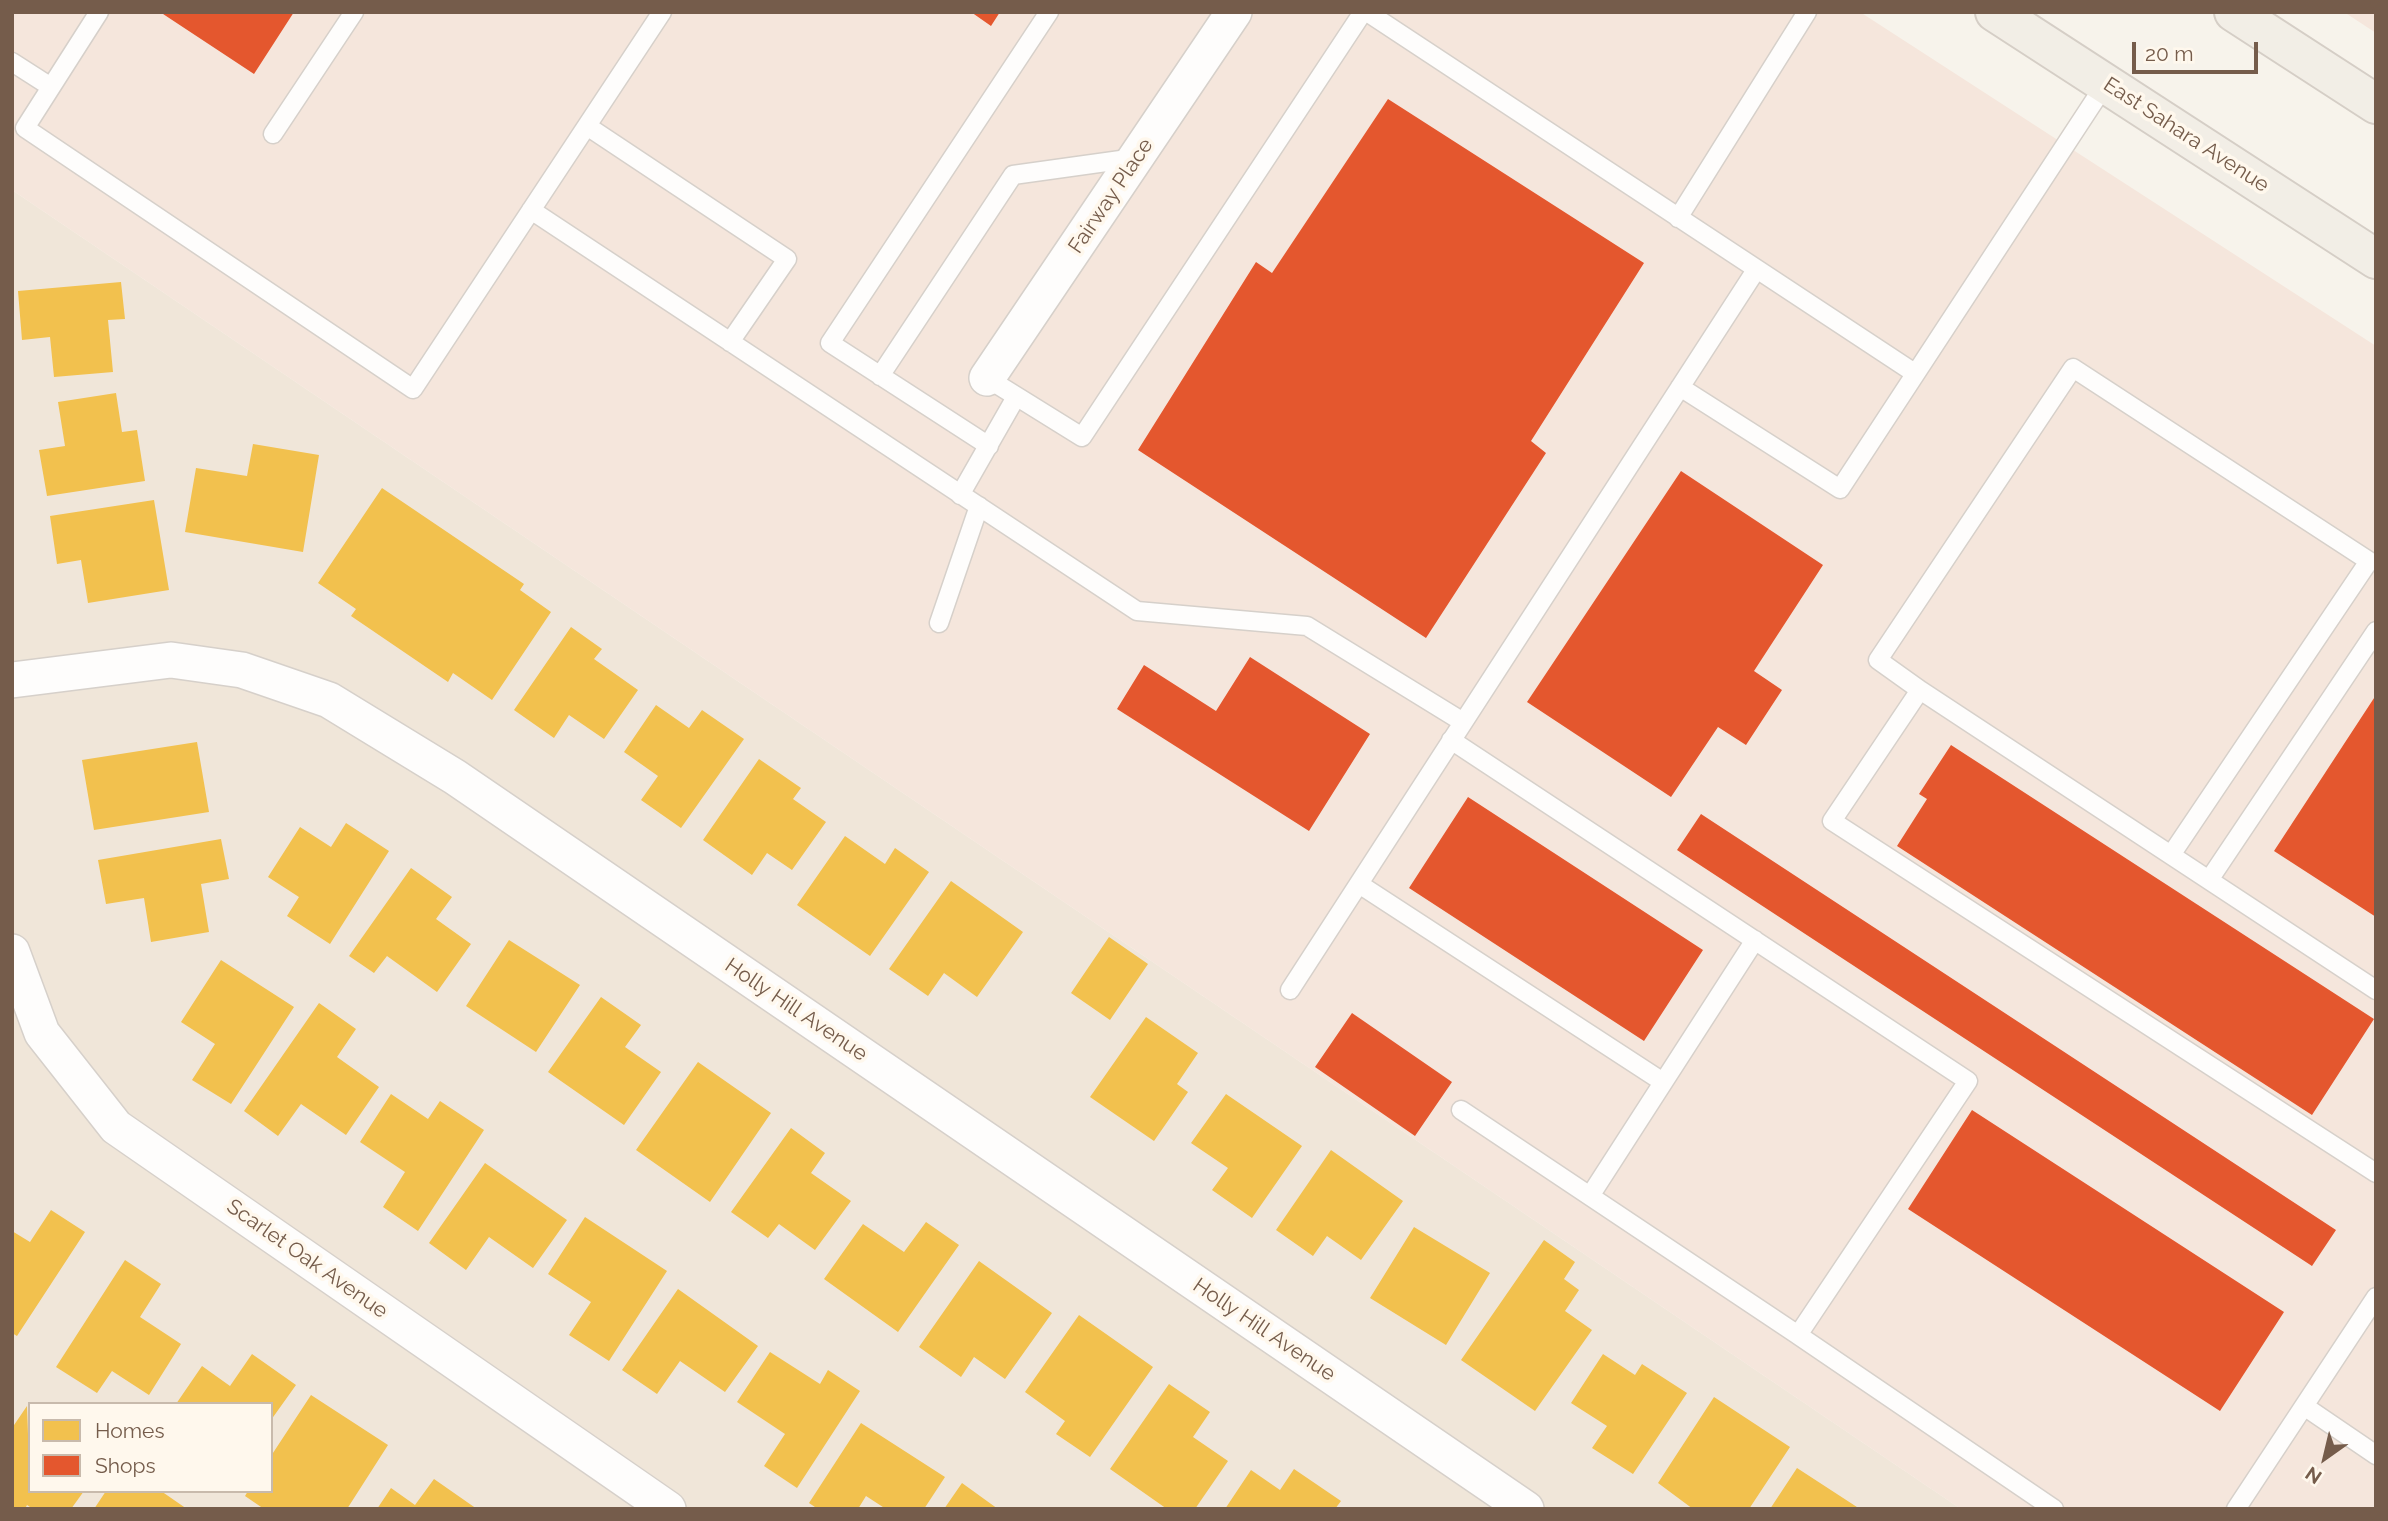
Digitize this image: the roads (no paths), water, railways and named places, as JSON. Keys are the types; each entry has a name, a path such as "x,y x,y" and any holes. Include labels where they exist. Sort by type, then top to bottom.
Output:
{"main road":[{"name":"East Sahara Avenue","path":"1995,12 2376,259"},
{"path":"2234,12 2376,104"}],"street":[{"name":"Fairway Place","path":"987,378 1234,12"},
{"name":"Holly Hill Avenue","path":"12,680 172,660 242,670 329,700 454,777 1526,1509"},
{"name":"Scarlet Oak Avenue","path":"12,952 42,1033 116,1127 668,1509"}],"lane":[{"path":"99,12 25,128 413,389 662,12"},
{"path":"273,134 354,12"},
{"path":"989,446 830,343 1049,12"},
{"path":"987,378 1082,438 1365,12 1913,372"},
{"path":"1678,219 1807,12"},
{"path":"12,62 51,87"},
{"path":"1680,387 1840,489 1913,372 2106,83"},
{"path":"587,126 787,259 730,342"},
{"path":"880,376 1013,175 1137,158"},
{"path":"531,210 1137,611 1307,626 1463,722"},
{"path":"1290,990 1756,270"},
{"path":"2171,855 2369,561 2073,368 1878,660 1920,690 2376,990"},
{"path":"960,495 1016,397"},
{"path":"939,623 979,506"},
{"path":"2209,880 2376,631"},
{"path":"1920,690 1832,821 2376,1173"},
{"path":"1451,740 1968,1081 1798,1335"},
{"path":"1359,884 1663,1082"},
{"path":"1590,1196 1755,940"},
{"path":"1461,1110 2054,1509"},
{"path":"2236,1509 2376,1297"},
{"path":"2304,1406 2376,1455"}]}
